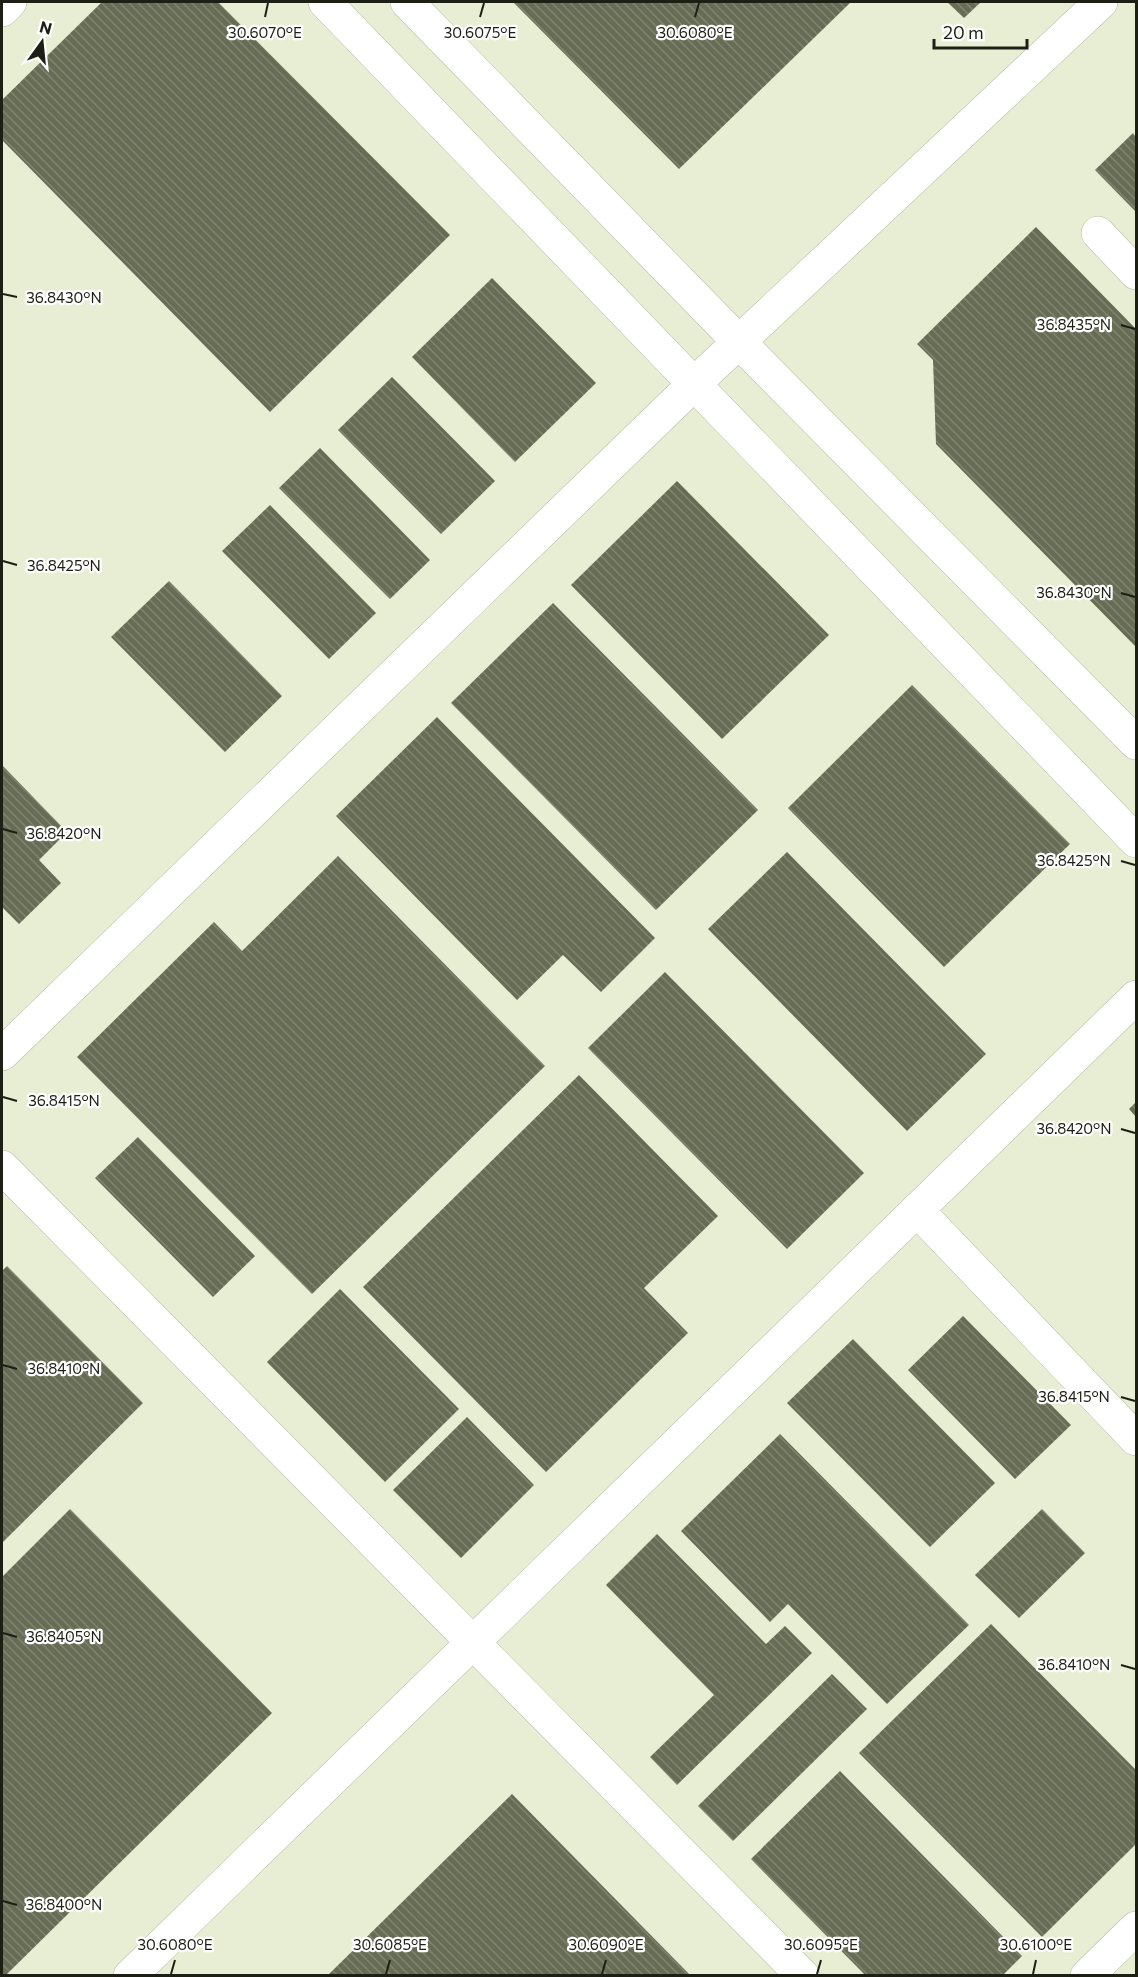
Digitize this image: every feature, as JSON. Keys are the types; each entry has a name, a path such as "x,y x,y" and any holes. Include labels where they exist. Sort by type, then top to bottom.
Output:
{"street":[{"path":"2,10 10,2"},
{"path":"325,2 693,385 1137,841"},
{"path":"407,2 740,343 1137,743"},
{"path":"2,1054 693,385 1101,2"},
{"path":"1098,233 1137,273"},
{"path":"130,1976 1137,997"},
{"path":"2,1167 803,1976"},
{"path":"917,1210 1137,1439"},
{"path":"1087,1976 1137,1928"}],"building":[{"path":"102,2 218,2 450,235 270,412 2,140 2,100"},
{"path":"513,2 851,2 679,169"},
{"path":"947,2 981,2 964,18"},
{"path":"1133,133 1136,137 1136,212 1095,170"},
{"path":"1036,227 1136,329 1136,647 936,444 933,360 917,344"},
{"path":"492,278 596,383 515,462 412,357"},
{"path":"392,377 495,481 441,534 338,430"},
{"path":"320,448 430,560 390,599 279,488"},
{"path":"677,481 829,635 722,739 571,585"},
{"path":"270,505 376,613 329,659 222,551"},
{"path":"169,581 282,696 225,752 111,637"},
{"path":"553,603 758,810 656,910 451,703"},
{"path":"912,685 1070,844 944,967 788,808"},
{"path":"437,717 655,938 601,992 563,955 517,1000 336,816"},
{"path":"2,765 67,832 39,860 61,883 19,924 2,907"},
{"path":"787,852 986,1054 907,1131 708,929"},
{"path":"338,856 545,1066 312,1294 77,1057 214,922 242,951"},
{"path":"665,972 864,1173 787,1249 588,1048"},
{"path":"579,1075 718,1216 644,1288 688,1333 546,1472 363,1287"},
{"path":"1136,1102 1136,1117 1129,1109"},
{"path":"138,1137 255,1256 213,1297 95,1178"},
{"path":"7,1266 143,1403 2,1543 2,1271"},
{"path":"340,1289 459,1409 385,1482 267,1362"},
{"path":"963,1316 1071,1425 1015,1479 908,1370"},
{"path":"853,1339 995,1483 930,1547 787,1403"},
{"path":"467,1417 534,1485 461,1558 393,1490"},
{"path":"780,1434 969,1625 887,1704 788,1604 770,1622 681,1531"},
{"path":"70,1509 272,1713 5,1976 2,1976 2,1577"},
{"path":"1042,1509 1085,1553 1019,1618 975,1575"},
{"path":"657,1534 766,1644 785,1626 812,1653 677,1785 650,1757 714,1695 606,1585"},
{"path":"991,1624 1136,1770 1136,1844 1042,1937 859,1753"},
{"path":"832,1674 867,1709 733,1841 698,1806"},
{"path":"840,1771 1022,1956 1002,1976 866,1976 751,1859"},
{"path":"512,1794 691,1976 327,1976"}]}
